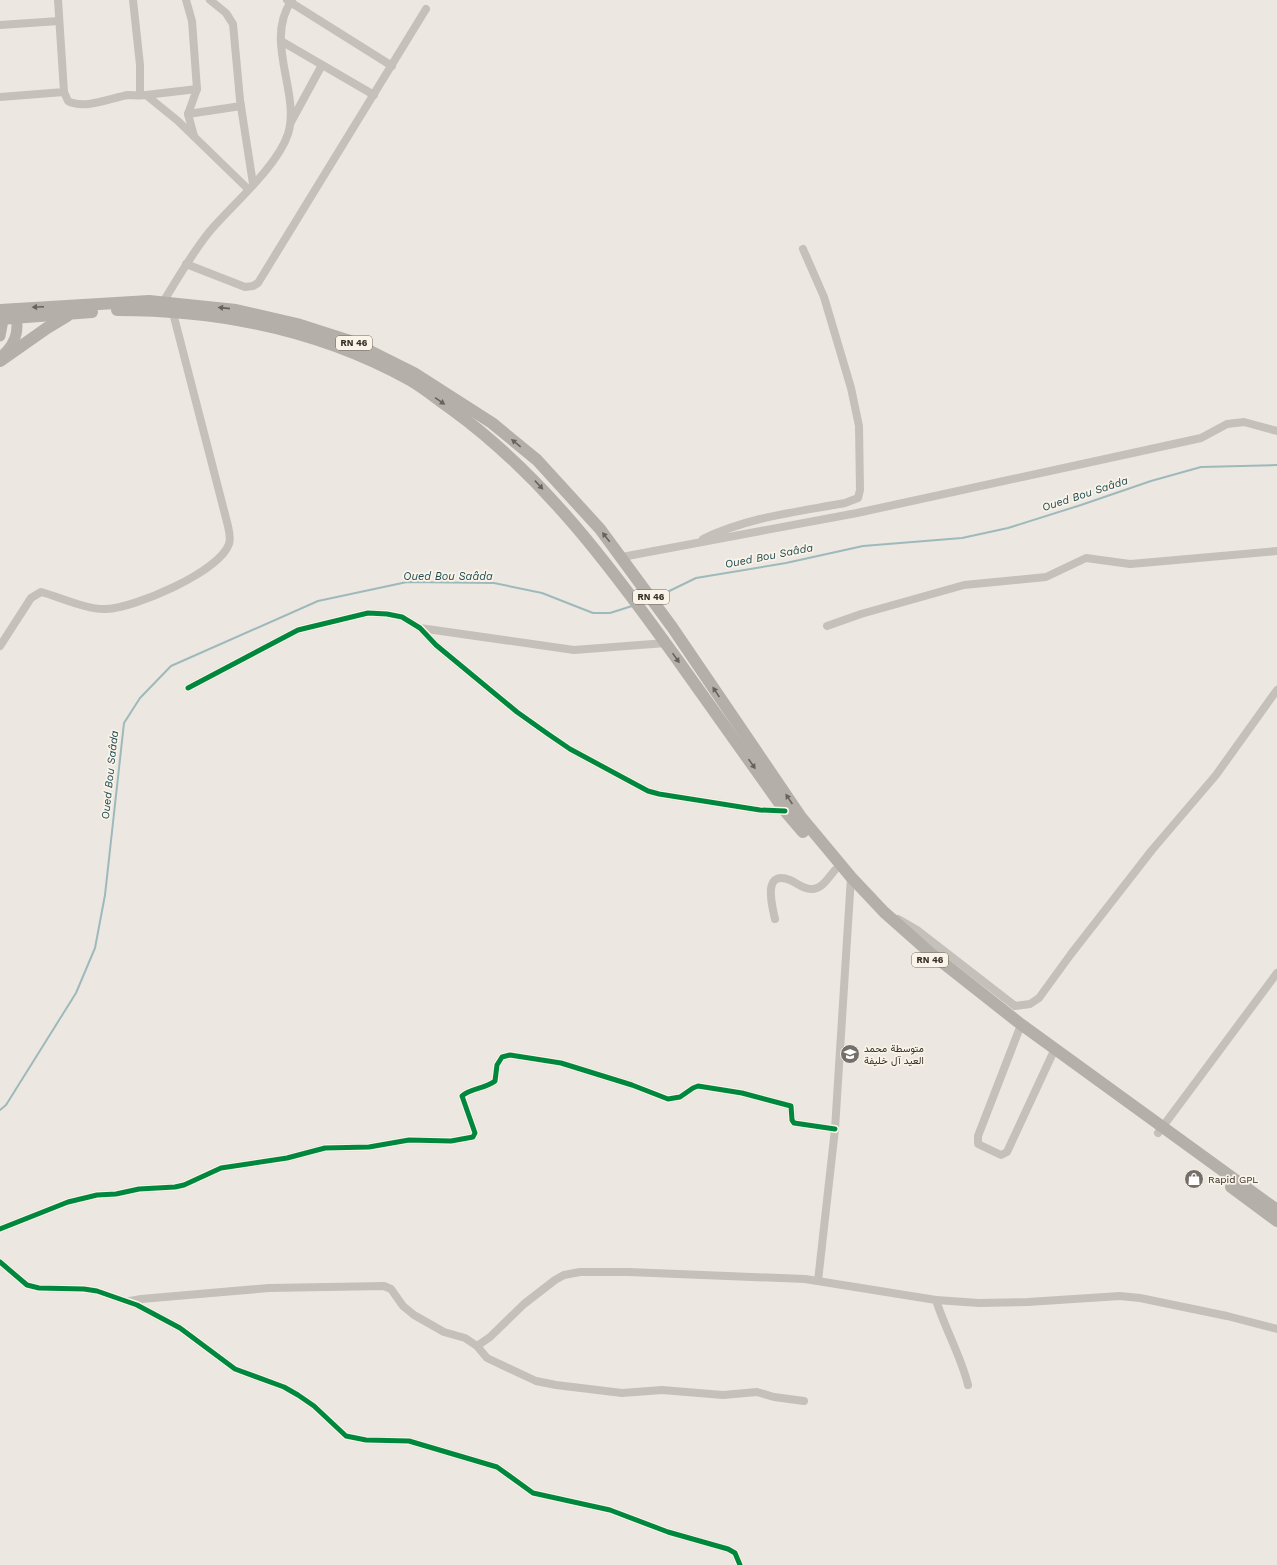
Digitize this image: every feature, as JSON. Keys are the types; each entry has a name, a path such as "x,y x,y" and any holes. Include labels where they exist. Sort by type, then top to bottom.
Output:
{"main road":[{"name":"RN 46","path":"7,314 149,301 236,310 297,324 350,341 414,373 492,423 537,460 600,529 672,627 801,817 850,882 891,928 1052,1055 1277,1210"},
{"name":"RN 46","path":"7,314 73,314 110,310 173,313 238,319 298,334 344,348 412,381 482,431 523,468 555,501 621,582 654,626 785,811 835,870 928,951 1277,1221"},
{"path":"0,336 7,314 18,326 15,341 0,359"},
{"path":"0,359 47,328 73,314"}],"street":[{"path":"58,0 64,92 68,101 80,105 143,94 197,89"},
{"path":"134,0 143,94"},
{"path":"186,0 192,21 197,89 188,114 194,137"},
{"path":"210,0 226,13 233,24 250,187"},
{"path":"163,302 186,264 210,231 274,161 288,134 290,123 281,41 282,27 290,1 392,66"},
{"path":"186,264 245,287 254,286 258,283 426,9"},
{"path":"0,25 59,21"},
{"path":"281,41 374,95"},
{"path":"290,123 322,64"},
{"path":"0,97 64,92"},
{"path":"143,94 161,106 250,187"},
{"path":"188,114 241,106"},
{"path":"692,545 726,528 759,518 846,504 858,498 860,490 859,426 851,388 824,297 803,249"},
{"path":"0,646 32,598 38,593 41,592 105,609 125,606 160,594 206,569 216,561 229,544 230,537 228,526 173,313"},
{"path":"622,557 692,545 864,511 1201,438 1227,424 1244,422 1277,431"},
{"path":"827,626 862,614 964,585 1046,577 1086,558 1130,564 1277,551"},
{"path":"188,688 286,636 312,626 368,614 380,614 402,618 420,628 436,645 517,712 570,749 648,791 760,810 785,811"},
{"path":"420,628 574,650 666,643"},
{"path":"884,912 917,930 971,974 1015,1006 1030,1004 1039,998 1071,954 1152,850 1216,775 1277,690"},
{"path":"776,919 770,892 772,885 776,880 785,879 806,889 814,889 821,886 835,870"},
{"path":"818,1281 835,1129 850,882"},
{"path":"1160,1130 1277,973"},
{"path":"1019,1030 978,1136 978,1144 981,1147 1001,1155 1007,1152 1052,1055"},
{"path":"0,1229 68,1202 97,1195 184,1185 221,1168 287,1158 325,1148 369,1147 409,1140 451,1141 473,1137 475,1134 462,1096 466,1093 484,1088 495,1081 502,1056 561,1063 632,1085 668,1099 680,1097 698,1086 742,1093 791,1106 792,1120 794,1123 835,1129"},
{"path":"0,1262 28,1285 39,1288 84,1289 107,1293 130,1302 180,1328 235,1369 284,1387 298,1395 314,1406 346,1436 366,1440 409,1441 491,1465 504,1472 533,1493 610,1510 668,1532 728,1549 735,1553 740,1565"},
{"path":"477,1346 490,1337 524,1304 564,1274 580,1272 628,1272 805,1279 936,1300 979,1303 1120,1296 1140,1298 1227,1316 1277,1330"},
{"path":"130,1302 141,1299 269,1288 384,1286 391,1289 403,1306 414,1315 444,1332 465,1338 477,1346 487,1358 494,1363 536,1381 608,1392 662,1390 709,1395 757,1392 774,1397 804,1401"},
{"path":"936,1300 952,1345 964,1369 968,1385"}],"waterway":[{"name":"Oued Bou Saâda","path":"655,598 696,578 786,563 863,546 962,538 1008,528 1151,481 1201,467 1277,465"},
{"name":"Oued Bou Saâda","path":"0,1110 6,1105 76,993 95,948 105,895 124,723 140,698 171,666 318,601 407,582 494,583 542,593 593,613 610,613 632,606"}],"cycle path":[{"path":"188,688 298,630 368,613 387,614 402,617 420,628 436,645 517,712 548,734 570,749 648,791 760,810 785,811"},
{"path":"0,1229 68,1202 97,1195 116,1194 139,1189 175,1187 184,1185 221,1168 287,1158 325,1148 369,1147 409,1140 451,1141 473,1137 475,1133 462,1096 469,1091 487,1086 495,1081 497,1065 502,1057 510,1055 561,1063 632,1085 668,1099 680,1097 698,1086 742,1093 791,1106 792,1120 794,1123 835,1129"},
{"path":"0,1262 27,1285 39,1288 84,1289 97,1291 137,1305 180,1328 235,1369 284,1387 298,1395 314,1406 346,1436 366,1440 409,1441 497,1467 533,1493 610,1510 668,1532 728,1549 735,1553 740,1565"}],"place":[{"name":"متوسطة محمد العيد آل خليفة","path":"850,1054"},
{"name":"Rapid GPL","path":"1194,1179"}]}
